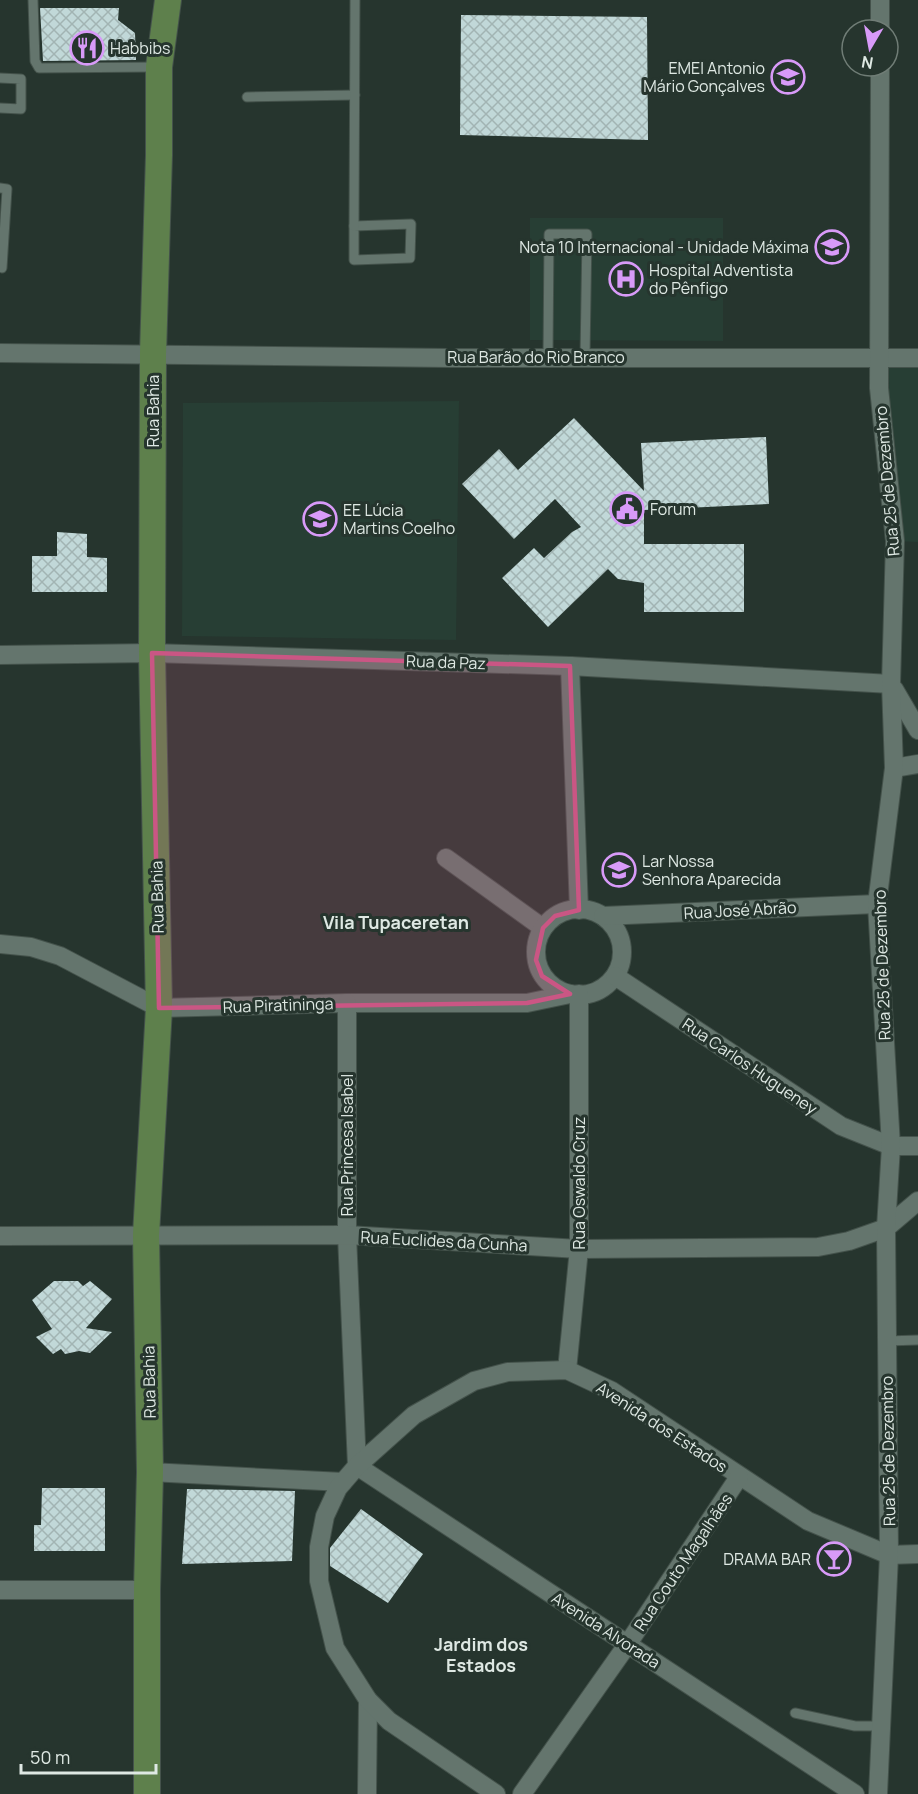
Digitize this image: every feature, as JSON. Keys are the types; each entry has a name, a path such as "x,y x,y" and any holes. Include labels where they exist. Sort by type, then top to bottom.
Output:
{"street":[{"name":"Rua Bahia","path":"147,1794 147,1590 150,1472 146,1235 159,1008 152,652 153,354 159,155 159,67 168,0"},
{"path":"880,0 880,18"},
{"name":"Rua 25 de Dezembro","path":"878,1794 889,1555 886,1228 891,1146 877,904 894,768 891,684 895,541 879,388 880,78"},
{"name":"Rua Barão do Rio Branco","path":"0,353 918,358"},
{"name":"Rua da Paz","path":"0,655 152,652 570,666 891,684"},
{"path":"570,666 579,910"},
{"path":"891,684 918,730"},
{"path":"894,768 918,764"},
{"path":"446,858 543,928"},
{"name":"Rua José Abrão","path":"603,916 877,904"},
{"path":"570,910 588,910 603,916 615,928 621,944 621,961 615,976 602,988 587,994 574,994 554,988 542,976 536,960 536,943 543,928 555,916 570,910"},
{"name":"Rua Piratininga","path":"0,944 31,947 60,956 159,1008 347,1003 527,1003 574,994"},
{"name":"Rua Carlos Hugueney","path":"615,976 841,1126 891,1146"},
{"name":"Rua Oswaldo Cruz","path":"567,1370 579,1249 574,994"},
{"name":"Rua Princesa Isabel","path":"347,1003 347,1235 357,1466"},
{"path":"891,1146 918,1146"},
{"path":"886,1228 918,1201"},
{"name":"Rua Euclides da Cunha","path":"0,1236 347,1235 579,1249 818,1247 849,1241 886,1228"},
{"name":"Avenida dos Estados","path":"496,1794 389,1722 368,1700 335,1648 319,1581 319,1547 325,1516 338,1488 357,1466 414,1415 474,1381 508,1372 567,1370 612,1391 808,1521 889,1555"},
{"name":"Avenida Alvorada","path":"357,1466 855,1794"},
{"path":"150,1472 343,1482"},
{"name":"Rua Couto Magalhães","path":"522,1794 627,1645 739,1477"},
{"path":"889,1555 918,1554"},
{"path":"0,1590 147,1590"},
{"path":"367,1794 368,1700"}],"lane":[{"path":"33,0 35,61 39,68 159,67"},
{"path":"354,226 411,224 410,258 354,260 354,226 355,95 356,0"},
{"path":"0,78 21,79 21,109 0,108"},
{"path":"247,97 355,95"},
{"path":"0,188 8,189 2,267 0,267"},
{"path":"548,357 549,234 587,234 585,357"},
{"path":"887,1341 918,1340"},
{"path":"795,1713 855,1725 881,1726"}],"highlighted area":[{"path":"152,653 570,666 579,910 555,916 543,928 536,960 542,976 570,994 527,1003 159,1008"}],"shaded area":[{"name":"Hospital Adventista do Pênfigo","path":"530,218 723,218 723,341 530,340"},
{"path":"879,358 918,358 918,542 895,541"},
{"name":"EE Lúcia Martins Coelho","path":"459,401 456,640 182,636 183,403"}],"building":[{"name":"Habbibs","path":"40,8 119,8 118,20 135,33 136,60 43,61"},
{"path":"461,15 647,17 648,140 460,135"},
{"path":"574,418 644,491 641,443 766,437 769,504 644,510 644,544 744,544 744,612 644,612 644,583 618,579 608,569 548,627 502,578 534,548 544,558 572,532 581,527 555,499 514,539 462,484 499,449 518,470"},
{"path":"57,532 87,534 87,557 107,558 107,592 32,592 32,556 57,556"},
{"path":"54,1281 78,1281 83,1286 90,1281 112,1299 86,1328 112,1332 90,1353 79,1351 65,1354 61,1349 53,1354 36,1337 52,1329 32,1300"},
{"path":"42,1488 105,1488 105,1551 34,1551 34,1525 41,1525"},
{"path":"187,1489 295,1491 292,1561 182,1564"},
{"path":"361,1509 423,1554 388,1603 330,1566 330,1548"}],"place":[{"name":"Habbibs","path":"87,48"},
{"name":"EMEI Antonio Mário Gonçalves","path":"788,77"},
{"name":"Nota 10 Internacional - Unidade Máxima","path":"832,247"},
{"name":"Hospital Adventista do Pênfigo","path":"626,279"},
{"name":"Forum","path":"627,509"},
{"name":"EE Lúcia Martins Coelho","path":"320,519"},
{"name":"Lar Nossa Senhora Aparecida","path":"619,870"},
{"name":"DRAMA BAR","path":"834,1559"}],"district":[{"name":"Vila Tupaceretan","path":"396,923"},
{"name":"Jardim dos Estados","path":"481,1655"}]}
